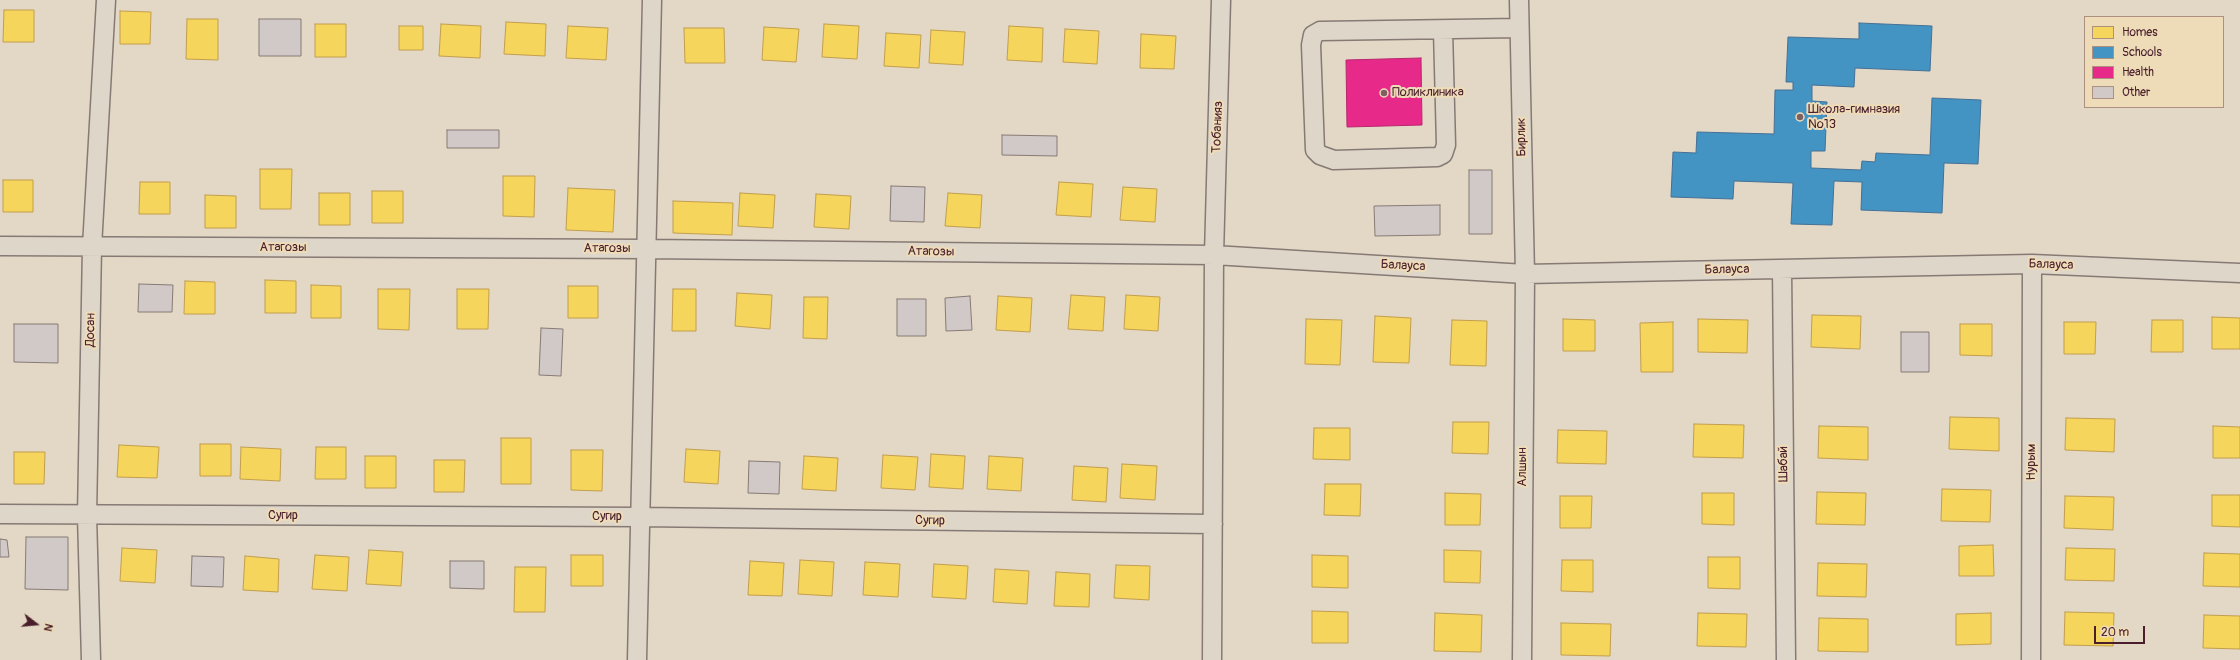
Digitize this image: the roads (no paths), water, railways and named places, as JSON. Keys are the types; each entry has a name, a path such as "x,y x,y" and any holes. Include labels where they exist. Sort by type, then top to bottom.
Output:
{"street":[{"name":"Досан","path":"91,660 87,516 92,247 106,0"},
{"path":"637,660 652,0"},
{"name":"Тобанияз","path":"1212,660 1214,255 1221,0"},
{"name":"Бирлик","path":"1519,0 1525,274"},
{"path":"1443,30 1446,145 1443,154 1437,157 1334,160 1320,155 1315,150 1310,45 1313,35 1320,31 1519,28"},
{"name":"Атагозы","path":"0,246 647,249 1214,255"},
{"name":"Балауса","path":"1214,255 1525,274 2032,264 2240,273"},
{"name":"Нурым","path":"2032,264 2032,660"},
{"name":"Шабай","path":"1782,269 1786,660"},
{"name":"Алшын","path":"1522,660 1525,274"},
{"name":"Сугир","path":"0,514 87,516 640,517 1213,524"}],"place":[{"name":"Поликлиника","path":"1384,93"},
{"name":"Школа-гимназия №13","path":"1800,117"}]}
